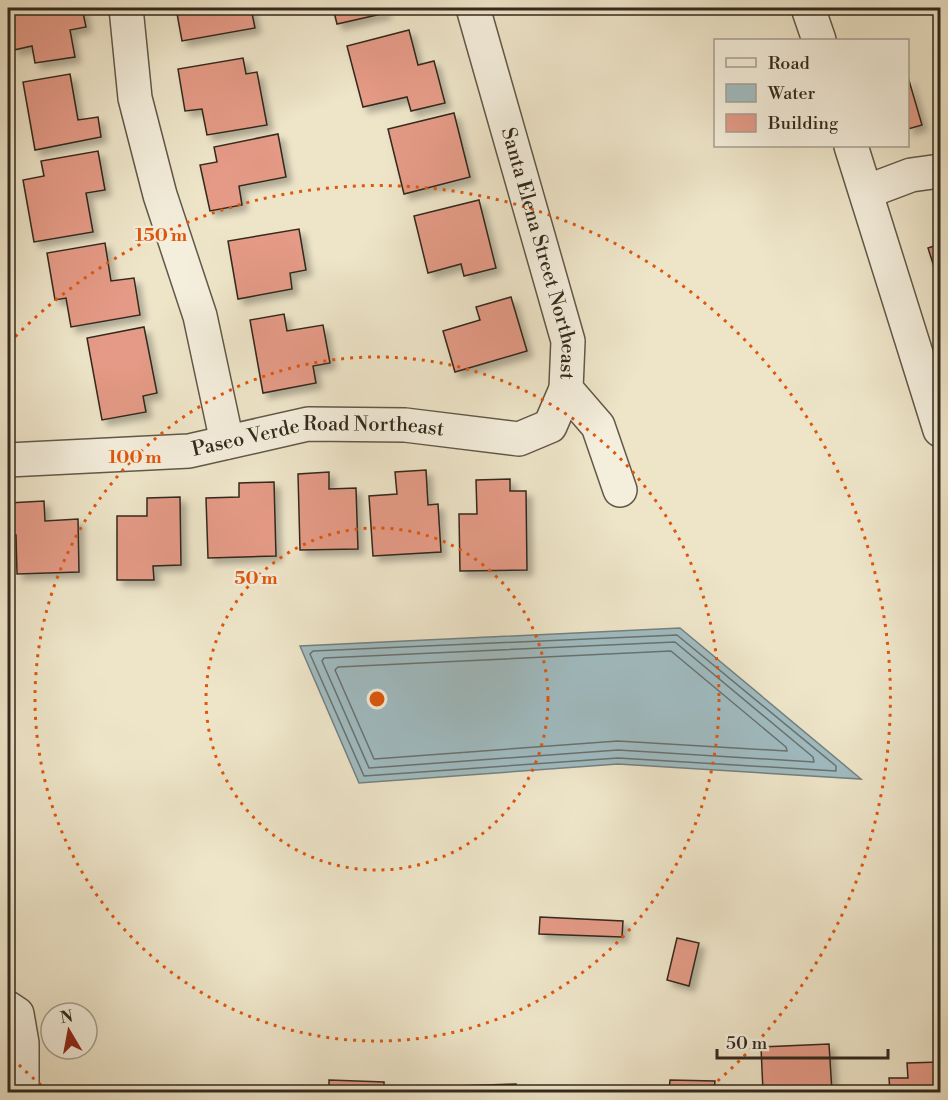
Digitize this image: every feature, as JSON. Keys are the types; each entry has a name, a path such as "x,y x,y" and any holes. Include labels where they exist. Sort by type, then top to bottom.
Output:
{"street":[{"path":"126,8 135,98 160,195 201,316 227,442"},
{"name":"Santa Elena Street Northeast","path":"473,8 568,341 566,389 598,426 620,490"},
{"path":"808,8 819,39"},
{"path":"851,147 940,430"},
{"path":"866,192 910,175 940,171"},
{"name":"Paseo Verde Road Northeast","path":"8,460 189,451 308,424 405,425 519,439 550,426 566,389"},
{"path":"8,1008 16,1014 22,1043 22,1092"}],"water":[{"path":"680,628 861,779 618,764 359,783 300,646"}],"building":[{"path":"27,8 82,8 86,27 70,30 75,57 35,63 32,46 14,50 8,11"},
{"path":"176,8 251,8 255,28 182,41"},
{"path":"333,8 384,8 386,13 337,24"},
{"path":"409,30 418,65 434,61 445,103 411,111 407,97 363,107 347,46"},
{"path":"940,46 940,87 935,47"},
{"path":"243,58 246,74 257,72 267,125 207,135 202,109 185,111 178,69"},
{"path":"70,74 78,120 98,117 101,137 35,150 23,82"},
{"path":"909,80 922,125 909,129"},
{"path":"454,113 470,177 404,194 388,129"},
{"path":"278,134 286,177 239,186 242,205 210,211 200,165 217,162 214,147"},
{"path":"98,151 105,190 86,193 93,232 34,242 23,180 44,176 41,161"},
{"path":"479,200 496,268 464,276 461,264 428,273 414,216"},
{"path":"299,229 306,270 290,273 292,289 238,299 228,241"},
{"path":"105,243 111,281 134,278 140,315 71,327 66,298 55,300 47,253"},
{"path":"940,244 940,269 935,270 928,248"},
{"path":"511,297 527,351 455,372 443,331 480,320 476,307"},
{"path":"284,314 287,331 323,325 330,363 313,366 316,383 263,393 250,320"},
{"path":"144,327 157,393 143,396 146,412 102,420 87,338"},
{"path":"426,470 428,505 438,504 441,552 373,556 369,496 397,494 395,472"},
{"path":"329,472 329,489 356,488 358,549 300,550 298,474"},
{"path":"510,479 510,491 526,491 527,570 460,571 459,514 477,514 476,480"},
{"path":"274,482 276,556 208,558 206,498 239,497 239,483"},
{"path":"180,497 181,565 153,566 154,580 117,580 117,516 147,516 147,498"},
{"path":"44,501 45,521 78,519 79,572 17,574 16,535 8,535 8,503"},
{"path":"540,917 623,921 622,937 539,934"},
{"path":"677,938 699,943 689,986 667,980"},
{"path":"829,1044 832,1092 763,1092 761,1047"},
{"path":"940,1062 940,1092 890,1092 889,1078 908,1078 907,1063"},
{"path":"329,1080 384,1082 384,1092 329,1092"},
{"path":"670,1080 715,1081 714,1092 669,1092"},
{"path":"516,1084 516,1092 456,1092 456,1086"},
{"path":"283,1086 283,1092 202,1092"}]}
